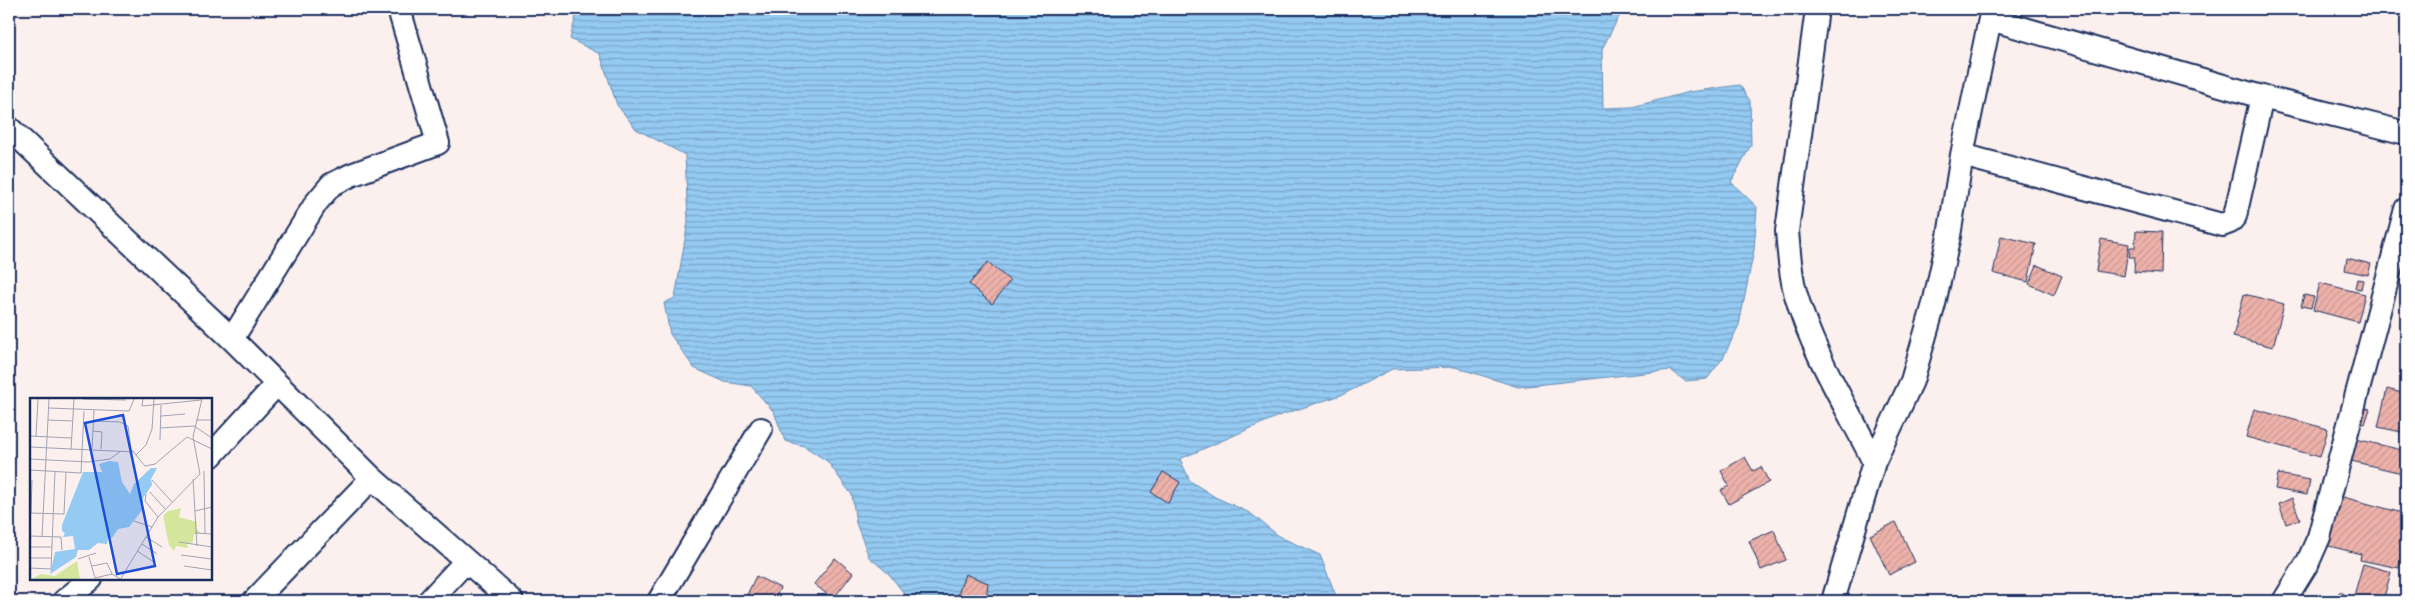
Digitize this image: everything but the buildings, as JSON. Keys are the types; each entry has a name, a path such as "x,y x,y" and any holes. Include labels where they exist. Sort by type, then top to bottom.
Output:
{"street":[{"path":"232,339 316,203 330,185 351,175 438,143 399,9"},
{"path":"1817,9 1787,231 1790,261 1796,295 1811,336 1874,462"},
{"path":"1833,601 1874,462 1912,381 1934,304 1949,236 1962,155 1991,14 2262,97 2406,133"},
{"path":"1962,155 2222,225 2230,222 2235,216 2262,97"},
{"path":"9,128 232,339 276,385 372,478 512,601"},
{"path":"2284,601 2308,562 2319,537 2406,209"},
{"path":"212,455 276,385"},
{"path":"659,601 761,429"},
{"path":"254,601 372,478"},
{"path":"429,601 466,561"},
{"path":"64,601 90,580"}],"water":[{"path":"578,9 1623,9 1602,49 1603,108 1632,107 1689,92 1740,85 1750,101 1751,145 1731,182 1757,207 1754,250 1739,325 1723,358 1707,379 1685,381 1671,370 1518,387 1455,367 1392,369 1344,394 1281,415 1180,459 1190,481 1215,497 1250,513 1280,537 1320,555 1338,601 910,601 889,574 869,557 856,523 852,495 827,461 804,446 785,441 774,412 751,386 725,382 694,368 670,334 664,303 675,298 688,222 685,155 636,129 617,105 600,54 570,39"}]}
